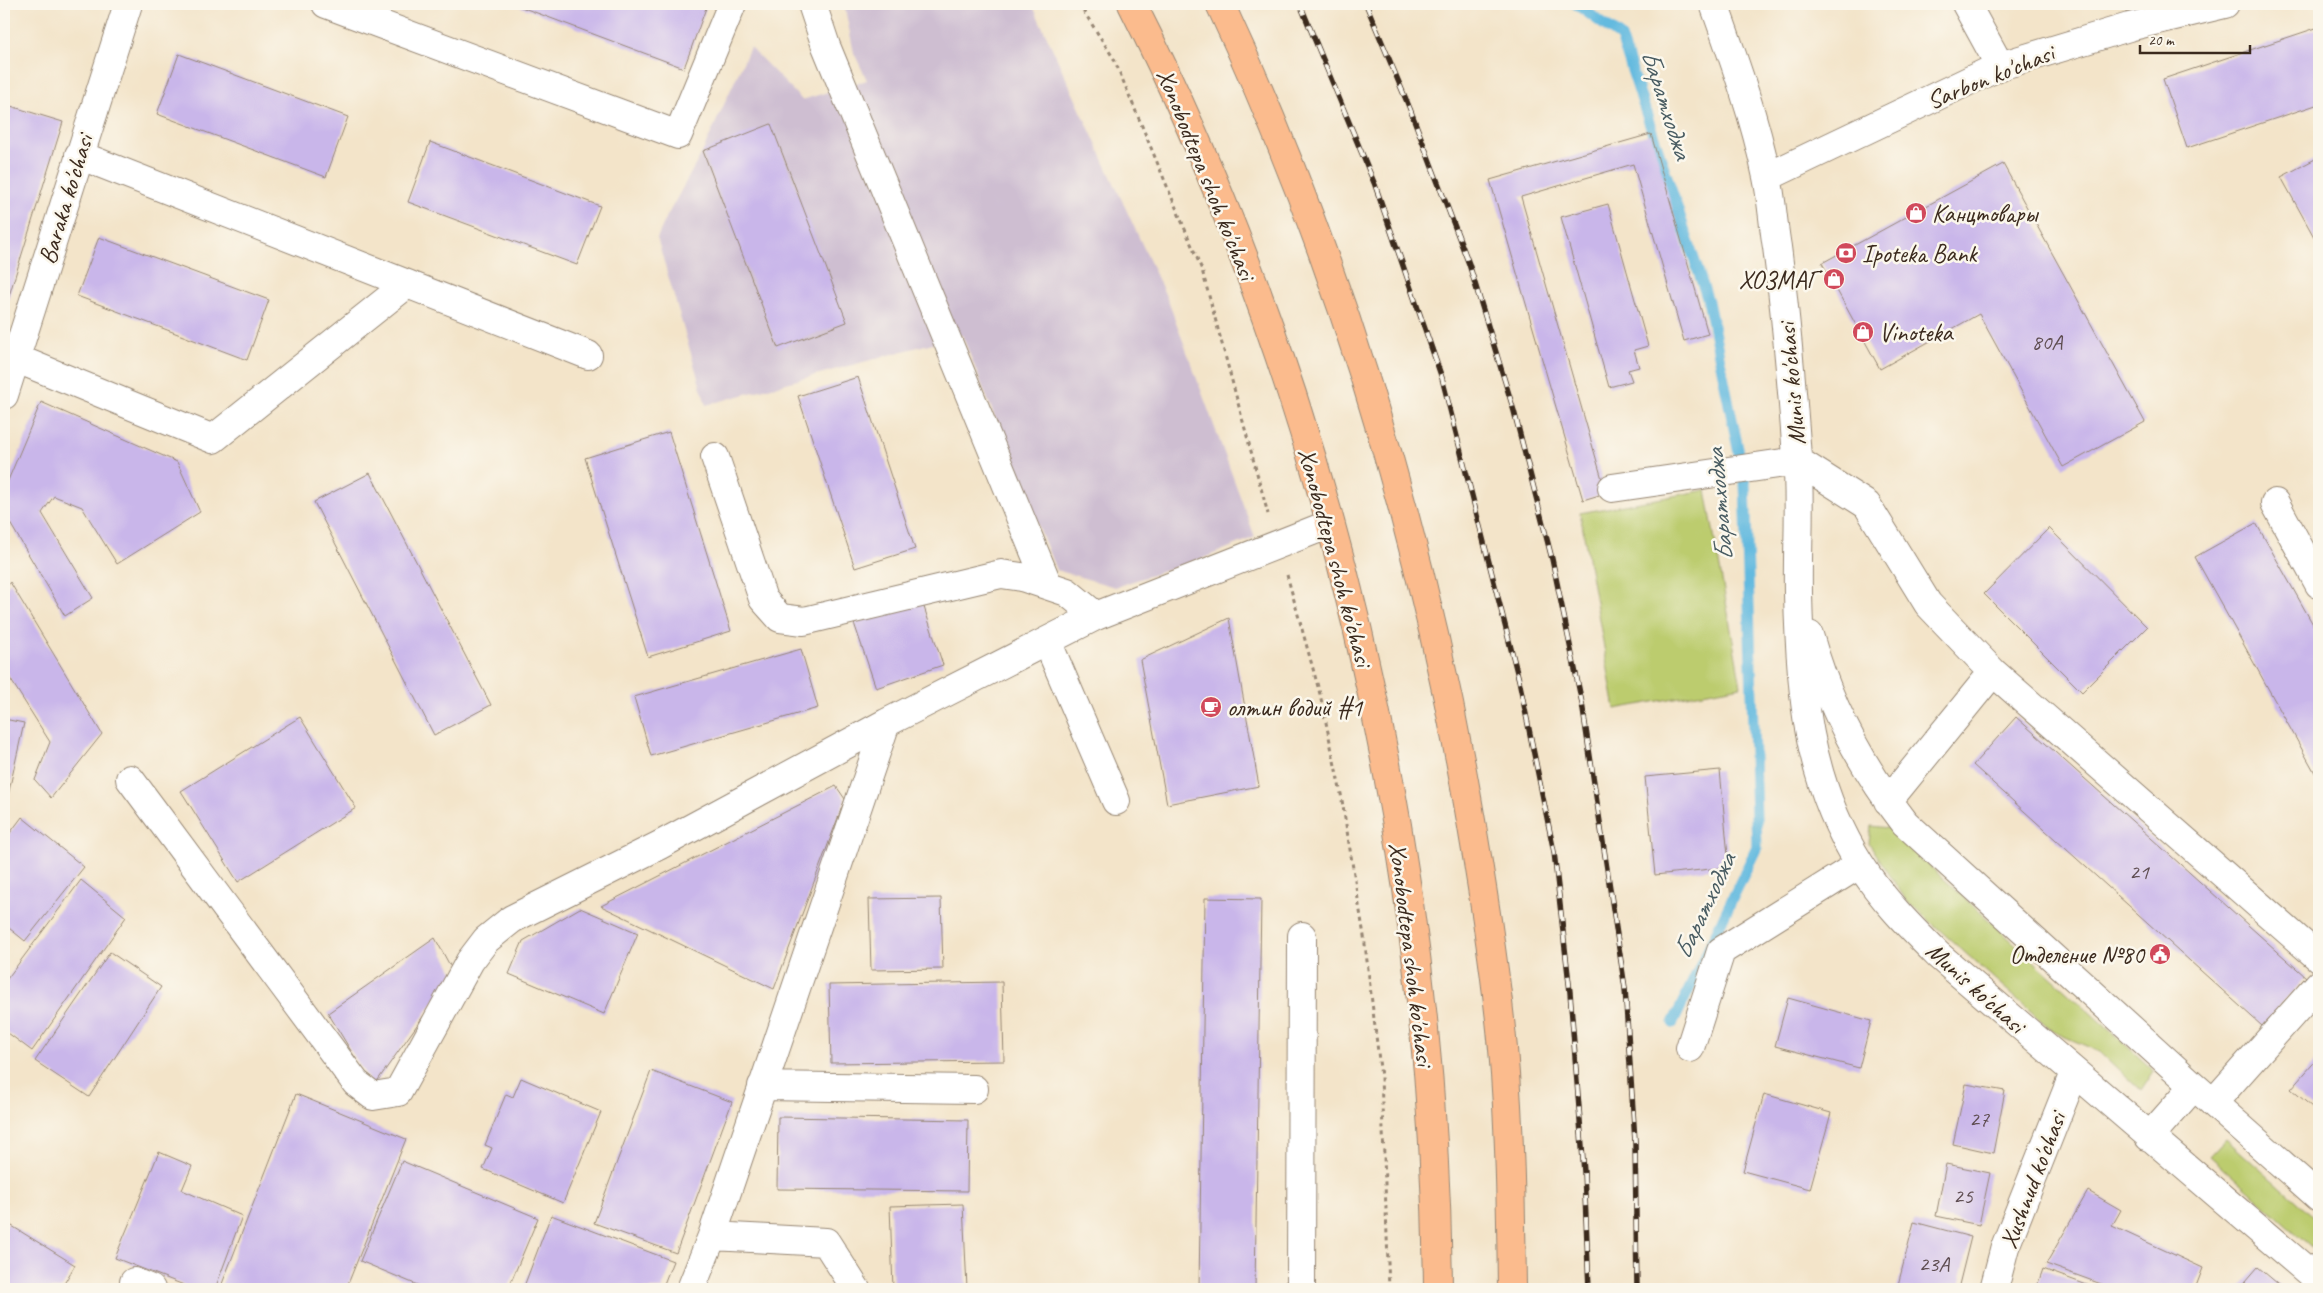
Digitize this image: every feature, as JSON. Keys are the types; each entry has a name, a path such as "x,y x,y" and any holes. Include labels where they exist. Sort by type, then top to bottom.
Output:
{"highway":[{"name":"Xonobodtepa shoh ko'chasi","path":"1132,4 1194,134 1269,328 1330,524 1366,668 1395,823 1417,961 1432,1121 1436,1184 1438,1289"},
{"path":"1220,4 1284,148 1333,278 1366,378 1401,501 1439,652 1473,832 1493,966 1508,1129 1512,1289"}],"street":[{"name":"Baraka ko'chasi","path":"4,395 128,4"},
{"path":"326,4 678,135 732,4"},
{"path":"812,4 826,46 1048,586"},
{"name":"Munis ko'chasi","path":"1714,4 1738,71 1767,177 1786,317 1798,461 1798,593 1802,689 1809,734 1820,779 1838,823 1860,864 1896,912 1938,955 2319,1281"},
{"path":"1966,4 2000,66"},
{"name":"Sarbon ko'chasi","path":"1767,177 2000,66 2129,27 2225,4"},
{"path":"79,155 588,355"},
{"path":"15,358 212,439 407,284"},
{"path":"715,457 762,599 780,618 804,621 1001,574 1068,592 1096,616"},
{"path":"1612,488 1798,461 1868,505 1928,604 1994,672 2319,958"},
{"path":"2275,504 2319,584"},
{"path":"130,779 356,1083 373,1096 398,1092 470,961 486,940 512,919 660,845 886,722 1096,616 1330,524"},
{"name":"Munis ko'chasi","path":"1798,593 1813,650 1832,703 1857,754 1905,823 2319,1197"},
{"path":"1046,641 1116,801"},
{"path":"1888,801 1994,672"},
{"path":"691,1289 712,1236 886,722"},
{"path":"1690,1048 1721,951 1860,864"},
{"path":"1301,1289 1302,936"},
{"path":"2149,1137 2204,1094 2319,984"},
{"name":"Xushnud ko'chasi","path":"1994,1289 2004,1247 2074,1073"},
{"path":"762,1086 974,1089"},
{"path":"712,1236 826,1242 856,1289"}],"path":[{"path":"1079,4 1114,59 1202,270 1276,544 1295,598 1320,694 1341,794 1364,936 1381,1077 1389,1289"}],"shaded area":[{"path":"844,4 1032,4 1169,303 1255,537 1201,559 1115,587 1056,570 962,335 706,405 657,238 703,151 750,47 802,100 867,80 854,53"}],"green space":[{"path":"1706,490 1741,686 1615,709 1580,513"},
{"path":"1871,826 1888,828 2154,1071 2141,1091 2100,1052 2054,1032 1906,900 1869,843"},
{"path":"2226,1139 2319,1222 2319,1254 2210,1156"}],"building":[{"path":"513,4 694,4 706,8 684,68"},
{"path":"2319,27 2319,104 2187,148 2163,79"},
{"path":"179,54 348,117 326,177 157,114"},
{"path":"4,104 63,122 4,312"},
{"path":"771,124 847,322 778,348 703,151"},
{"path":"1651,134 1708,334 1684,341 1633,164 1521,197 1606,493 1583,500 1490,180"},
{"path":"430,142 600,206 577,265 408,202"},
{"path":"2319,157 2319,246 2281,177"},
{"path":"2003,164 2145,422 2063,467 1979,314 1880,369 1822,263"},
{"path":"1608,204 1648,346 1634,350 1639,367 1628,370 1632,381 1609,387 1561,217"},
{"path":"99,237 269,300 247,360 77,296"},
{"path":"858,377 915,549 855,568 798,396"},
{"path":"41,402 177,462 200,512 117,564 82,507 54,496 42,513 93,598 65,616 4,513 4,490"},
{"path":"669,432 731,631 648,657 585,458"},
{"path":"370,473 491,705 434,735 314,502"},
{"path":"2256,523 2319,635 2319,780 2195,557"},
{"path":"2049,528 2147,627 2082,692 1984,594"},
{"path":"10,582 102,734 51,798 35,780 50,742 4,669 4,591"},
{"path":"922,601 943,665 876,688 854,623"},
{"path":"1229,618 1259,786 1167,804 1140,660"},
{"path":"801,649 818,708 651,756 634,697"},
{"path":"300,717 356,808 238,882 181,791"},
{"path":"2016,717 2306,977 2262,1026 1973,765"},
{"path":"4,719 24,723 5,809 4,809"},
{"path":"1720,770 1729,867 1655,875 1645,777"},
{"path":"836,786 845,799 774,989 601,906"},
{"path":"22,817 84,867 25,941 4,924 4,841"},
{"path":"81,880 126,917 32,1051 4,1030 4,983"},
{"path":"941,898 943,969 871,970 869,899"},
{"path":"1205,898 1261,899 1255,1289 1199,1289"},
{"path":"580,908 638,933 604,1014 509,974 523,941"},
{"path":"435,938 454,973 373,1087 328,1013"},
{"path":"110,952 161,987 89,1097 35,1061"},
{"path":"1002,982 1004,1061 831,1063 829,985"},
{"path":"1788,998 1871,1021 1859,1068 1775,1046"},
{"path":"2319,1057 2319,1113 2291,1089"},
{"path":"651,1071 732,1102 676,1253 594,1223"},
{"path":"521,1078 601,1112 563,1203 483,1169 492,1148 485,1145 506,1094 513,1097"},
{"path":"1966,1084 2005,1091 1993,1153 1953,1144"},
{"path":"296,1094 406,1139 346,1289 220,1289"},
{"path":"1764,1094 1831,1113 1810,1189 1743,1171"},
{"path":"778,1117 968,1120 967,1191 777,1189"},
{"path":"159,1152 192,1166 182,1190 242,1216 215,1289 194,1289 115,1258"},
{"path":"402,1161 538,1218 508,1289 427,1289 360,1261"},
{"path":"1946,1164 1990,1173 1979,1225 1936,1216"},
{"path":"2088,1191 2121,1210 2112,1226 2203,1268 2195,1289 2115,1289 2046,1264"},
{"path":"963,1204 967,1289 893,1289 890,1206"},
{"path":"551,1215 673,1261 662,1289 523,1289"},
{"path":"1914,1222 1971,1237 1958,1289 1897,1289"},
{"path":"7,1223 75,1265 61,1289 4,1289 4,1229"},
{"path":"2258,1267 2284,1289 2239,1289"},
{"path":"2043,1269 2098,1289 2036,1289"}],"waterway":[{"name":"Баратходжа","path":"1576,4 1621,37 1708,301 1745,483 1757,847 1673,1023"}],"railway":[{"path":"1300,4 1375,185 1442,378 1519,680 1554,852 1570,992 1584,1172 1589,1289"},
{"path":"1366,4 1410,109 1469,264 1514,411 1552,559 1582,703 1625,988 1635,1141 1637,1289"}],"place":[{"name":"Канцтовары","path":"1916,213"},
{"name":"Ipoteka Bank","path":"1846,253"},
{"name":"ХОЗМАГ","path":"1834,279"},
{"name":"Vinoteka","path":"1863,332"},
{"name":"олтин водий #1","path":"1211,707"},
{"name":"Отделение №80","path":"2160,954"}]}
